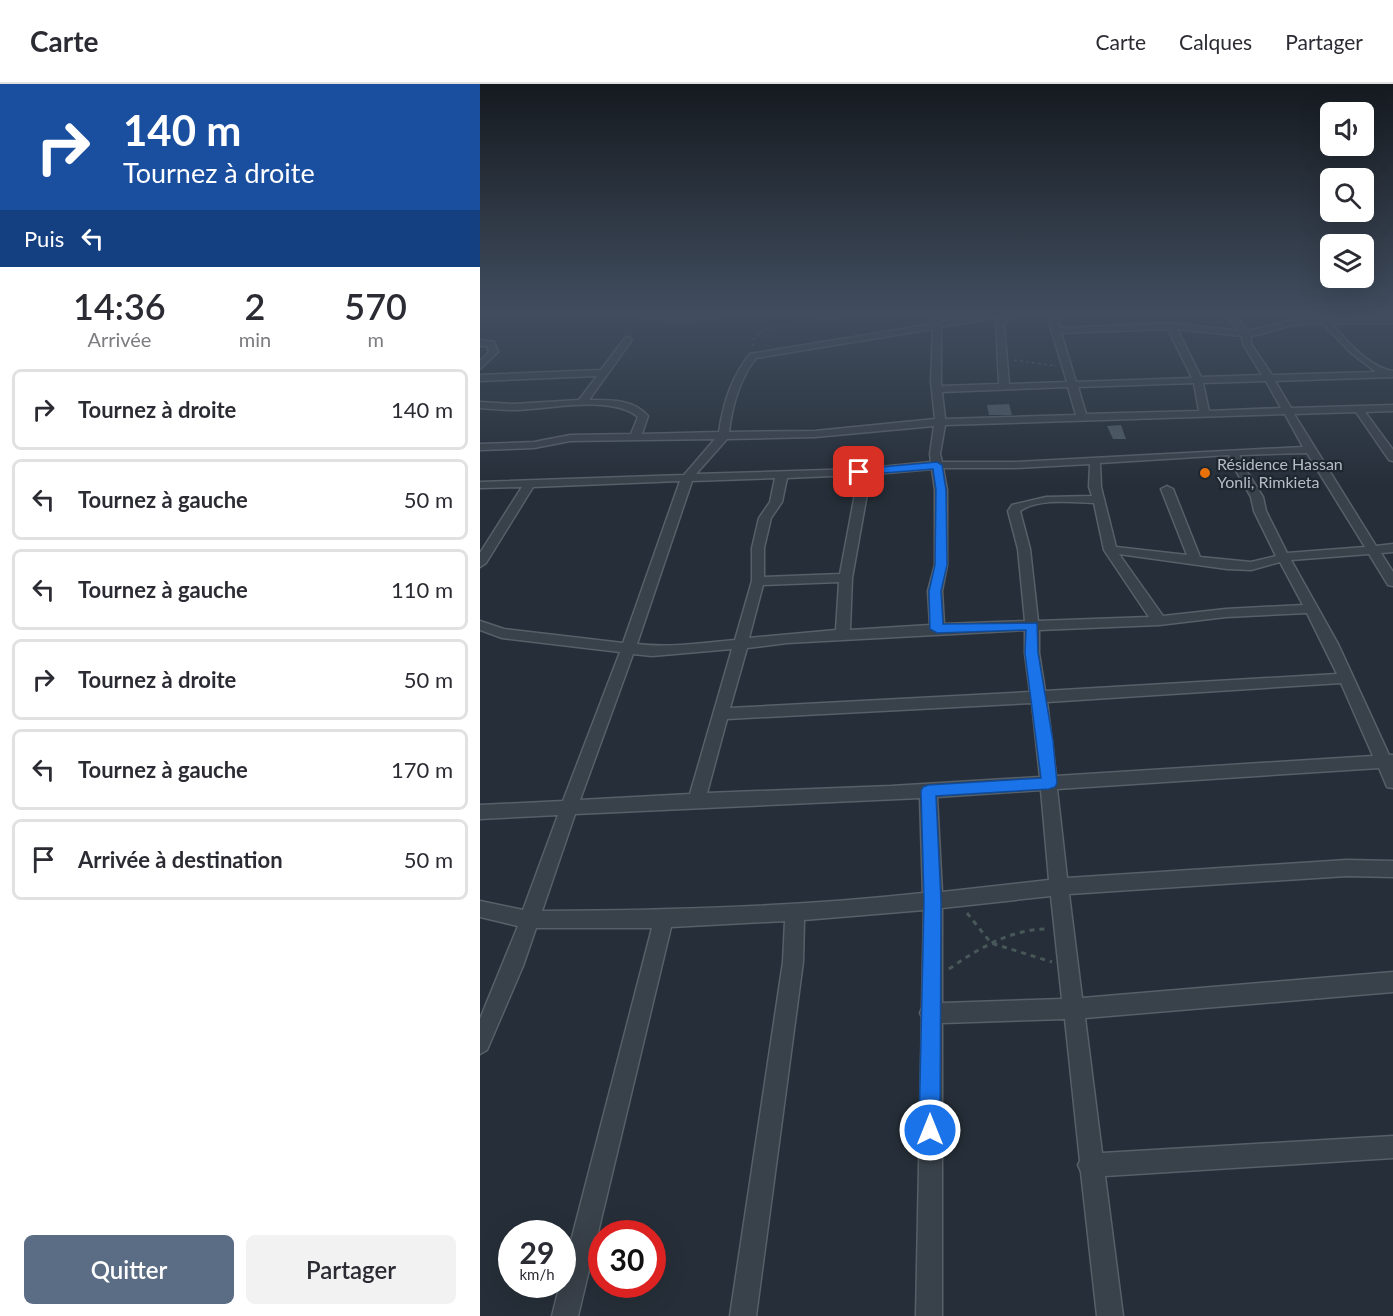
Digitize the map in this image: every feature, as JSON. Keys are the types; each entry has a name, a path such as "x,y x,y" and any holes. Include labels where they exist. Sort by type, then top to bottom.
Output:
{"street":[{"path":"582,403 606,370"},
{"path":"480,1043 513,966 628,650 687,478 724,435 726,419 741,370"},
{"path":"937,370 940,422 935,454 941,490 941,565 935,591 937,629"},
{"path":"1003,370 1005,387"},
{"path":"1069,370 1072,393 1082,417"},
{"path":"1193,370 1198,380 1205,414"},
{"path":"1264,370 1291,412 1310,450 1393,582"},
{"path":"480,378 604,373"},
{"path":"937,389 1392,374"},
{"path":"480,405 513,408 615,403 639,411 644,416 635,438"},
{"path":"482,449 534,445 570,438 825,434 940,422 1393,408"},
{"path":"1359,410 1388,446 1393,458"},
{"path":"480,485 859,472 937,465 1095,461 1233,452 1310,450"},
{"path":"1233,452 1257,497 1260,511 1270,533 1331,644 1365,723 1389,761 1393,782"},
{"path":"1095,461 1097,500 1104,517 1110,550 1159,621"},
{"path":"843,636 846,578 861,494 859,472"},
{"path":"697,800 758,581 758,548 765,518 776,502 782,473"},
{"path":"480,563 530,483"},
{"path":"1167,489 1195,561"},
{"path":"1097,500 1052,501 1016,507 1014,511 1024,549 1032,626 1032,653 1046,741 1090,1165 1110,1316"},
{"path":"1110,550 1251,566 1285,557 1393,548"},
{"path":"758,581 846,578"},
{"path":"480,625 502,633 628,650 695,649 787,638 937,629 1159,621 1226,613 1310,609"},
{"path":"722,714 1038,695 1189,689 1346,678"},
{"path":"480,812 697,800 928,791 1389,761"},
{"path":"928,791 933,901 930,1013 929,1316"},
{"path":"480,909 529,920 664,919 795,913 1060,887 1347,868 1393,869"},
{"path":"743,1316 793,962 795,913"},
{"path":"565,1316 664,919"},
{"path":"930,1013 1074,1009 1393,982"},
{"path":"1090,1165 1393,1147"}],"path":[{"path":"956,898 991,943 1069,968"},
{"path":"931,981 991,943 1037,928 1065,931"}],"building":[{"path":"1009,404 1012,415 989,415 987,405"},
{"path":"1121,425 1126,439 1113,439 1107,426"}],"place":[{"name":"Résidence Hassan Yonli, Rimkieta","path":"1205,473"}],"route":[{"path":"859,472 937,465 941,490 941,565 935,591 937,629 1032,626 1032,653 1046,741 1049,783 928,791 933,901 930,1130"}]}
